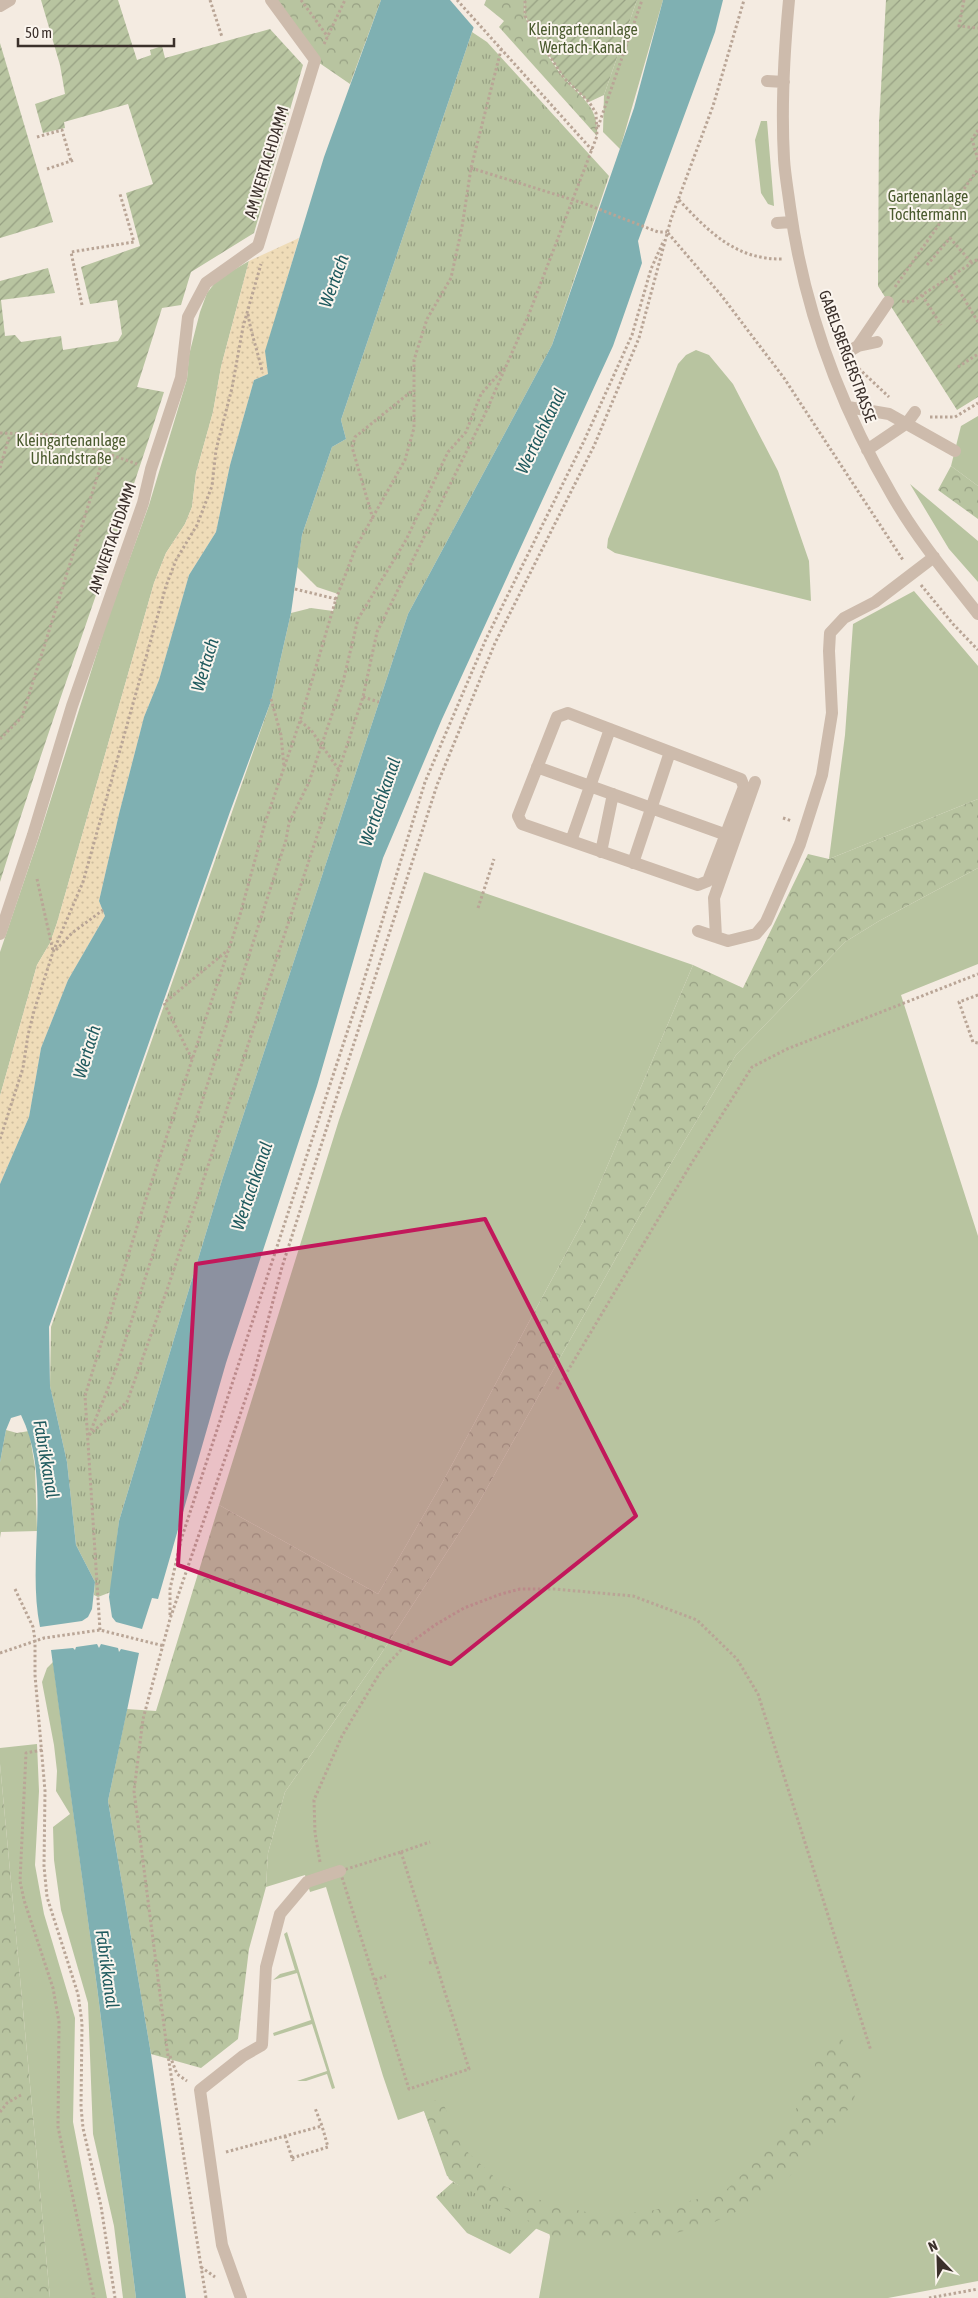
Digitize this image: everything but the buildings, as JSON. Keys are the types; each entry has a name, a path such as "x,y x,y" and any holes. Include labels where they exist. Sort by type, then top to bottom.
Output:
{"street":[{"path":"0,6 10,0"},
{"path":"271,0 315,60"},
{"name":"GABELSBERGERSTRASSE","path":"789,0 785,45 784,161 798,256 821,340 867,450 893,496 934,557 978,614"},
{"name":"AM WERTACHDAMM","path":"0,934 33,835 72,706 143,503 151,468 181,378 188,317 206,283 258,246 315,60"},
{"path":"767,81 784,82"},
{"path":"777,223 792,222"},
{"path":"847,356 858,346 890,301"},
{"path":"858,346 878,342"},
{"path":"848,407 911,418 956,451"},
{"path":"867,450 911,418"},
{"path":"698,931 728,942 756,934 766,922 800,844 822,775 832,713 830,633 844,618 875,602 934,557"},
{"path":"716,937 714,898 730,836 744,788 741,779 568,713 557,717 518,816 522,824 698,885 708,881 730,836 755,782"},
{"path":"571,841 610,729"},
{"path":"632,863 670,752"},
{"path":"537,767 730,836"},
{"path":"601,852 612,794"},
{"path":"241,2298 222,2245 200,2090 243,2056 262,2045 266,1967 280,1914 307,1882 340,1871"}],"path":[{"path":"210,0 222,38"},
{"path":"301,0 328,36"},
{"path":"315,60 346,0"},
{"path":"457,0 592,150"},
{"path":"525,0 525,16 564,78 589,102 596,114 597,129"},
{"path":"89,1435 127,1402 168,1287 274,963 340,770 363,697 377,632 485,414 507,365 574,200 642,0"},
{"path":"170,1619 170,1588 181,1540 360,993 425,782 486,639 584,441 632,335 651,269 667,232 713,106 744,0"},
{"path":"964,0 959,26 978,28"},
{"path":"100,1630 85,1396 140,1217 229,949 265,823 300,721 336,599 356,547 373,520 405,460 414,428 414,360 428,319 451,278 472,168 502,50"},
{"path":"37,137 62,130 73,161 47,169"},
{"path":"978,130 972,140 978,160"},
{"path":"472,168 583,203 658,232 667,232 722,296 784,378 912,574 953,624 978,650"},
{"path":"978,169 893,291 890,301 911,302 978,259"},
{"path":"82,305 71,252 134,242 120,194"},
{"path":"679,200 718,238 741,252 763,259 798,256"},
{"path":"206,2298 167,2049 134,1790 143,1719 170,1619 252,1377 282,1267 437,785 495,643 594,446 613,401 639,338 658,272 667,232"},
{"path":"926,265 950,238 972,263"},
{"path":"0,1139 23,1068 34,1011 53,952 84,882 166,586 176,560 197,525 212,486 216,450 261,263 258,246"},
{"path":"951,276 978,322"},
{"path":"922,295 941,325"},
{"path":"248,311 250,330 258,350 262,372"},
{"path":"958,367 978,354"},
{"path":"847,356 890,398"},
{"path":"89,1435 116,1369 283,850 289,823 309,782 343,682 358,619 406,540 448,452 466,432 481,394 507,365"},
{"path":"373,520 352,447 355,437 413,390"},
{"path":"911,418 955,417 978,403"},
{"path":"0,433 55,434 151,468"},
{"path":"0,468 10,434"},
{"path":"0,740 22,717 104,452"},
{"path":"295,589 336,599"},
{"path":"363,697 379,702"},
{"path":"271,699 281,735 284,770"},
{"path":"300,721 311,730 320,746 340,770"},
{"path":"478,908 494,859"},
{"path":"37,877 53,952"},
{"path":"53,952 72,934 103,910"},
{"path":"192,1060 164,1003 229,949"},
{"path":"557,1389 691,1164 752,1067 788,1049 978,974"},
{"path":"978,995 959,1002 973,1042 978,1043"},
{"path":"15,1589 33,1627 35,1640 35,1675 45,1791 44,1866 47,1897 78,1994 82,2023 81,2107 83,2128 101,2206 115,2298"},
{"path":"322,1876 315,1833 314,1800 342,1736 381,1671 402,1649 435,1625 464,1608 501,1594 520,1590 554,1589 633,1596 697,1620 737,1659 758,1694 871,2051"},
{"path":"0,1653 35,1640 100,1630 164,1646"},
{"path":"42,1750 26,1753 20,1881 24,1900 53,1988 59,2022 58,2127 94,2298"},
{"path":"400,1852 469,2069 409,2089 340,1871 430,1842"},
{"path":"429,1963 436,1961"},
{"path":"375,1980 386,1976"},
{"path":"167,2049 177,2074 200,2090"},
{"path":"0,2112 7,2103 21,2095"},
{"path":"285,2136 293,2159 328,2147 315,2108"},
{"path":"209,2156 322,2126"},
{"path":"929,2298 978,2289"}],"highlighted area":[{"path":"485,1219 636,1516 451,1664 178,1565 196,1264"}],"green space":[{"name":"Kleingartenanlage Uhlandstraße","path":"41,0 118,0 137,60 151,55 150,50 162,46 165,58 270,29 303,65 254,233 191,272 181,305 162,308 137,387 164,392 0,882 0,281 48,268 55,293 1,300 5,336 15,335 21,342 61,336 63,350 118,341 122,334 117,300 90,304 81,267 140,246 126,193 153,184 128,104 64,122 65,128 43,133 35,104 65,94 60,65"},
{"path":"271,0 381,0 350,84 315,60"},
{"path":"484,0 525,0 525,15 531,29 560,73 592,109 597,126 597,136 499,27 504,21 483,4"},
{"name":"Kleingartenanlage Wertach-Kanal","path":"525,0 637,0 604,95 589,102 564,78 525,16"},
{"path":"637,0 663,0 620,149 603,132 604,95"},
{"name":"Gartenanlage Tochtermann","path":"886,0 978,0 978,397 957,410 878,286 879,123"},
{"path":"472,32 487,42 609,176 552,345 408,614 222,1180 119,1521 111,1592 98,1597 94,1595 95,1582 76,1545 67,1462 50,1386 51,1327 271,701 291,613 311,608 333,611 338,594 317,587 297,567 302,535 332,447 346,439 341,420"},
{"path":"0,43 53,222 0,238"},
{"path":"761,121 767,121 774,206 768,204 761,193 755,140"},
{"path":"249,261 221,367 213,412 196,473 192,507 185,524 166,553 154,583 57,923 50,943 37,965 0,1096 0,952 39,837 106,624 149,505 187,379 189,355 200,312 207,293 218,279"},
{"path":"696,350 709,355 733,384 778,471 809,561 811,601 615,553 607,548 608,539 678,364 686,355"},
{"path":"978,416 978,486 951,466 961,426"},
{"path":"951,466 978,486 978,519 938,490"},
{"path":"910,484 978,541 978,582 949,549"},
{"path":"914,591 978,666 978,799 829,859 845,735 853,624"},
{"path":"978,799 978,868 879,921 845,942 736,1055 639,1217 478,1504 379,1657 285,1792 268,1853 266,1887 249,1949 238,2039 201,2068 151,2054 108,1801 127,1709 156,1711 219,1505 378,1594 441,1485 586,1216 693,965 743,988 808,854 829,859"},
{"path":"978,868 978,964 901,995 978,1236 978,2281 888,2298 539,2298 550,2237 546,2211 447,2176 424,2111 398,2120 326,1887 310,1892 305,1875 266,1887 268,1853 285,1792 379,1657 478,1504 639,1217 736,1055 845,942 879,921"},
{"path":"424,872 693,965 586,1216 441,1485 378,1594 219,1505 339,1120"},
{"path":"6,1430 17,1433 29,1431 35,1467 37,1531 1,1532 0,1538 0,1462"},
{"path":"53,1662 97,1987 136,2298 123,2298 114,2226 93,2134 88,2003 61,1910 54,1860 53,1827 70,1814 56,1791 57,1771 54,1745 42,1682 47,1668"},
{"path":"37,1744 39,1791 35,1865 44,1914 75,2018 73,2122 107,2298 50,2298 0,1764 0,1748"},
{"path":"0,1764 50,2298 0,2298"},
{"path":"287,1932 335,2088 332,2089 327,2074 306,2081 297,2081 327,2071 312,2024 274,2036 273,2033 311,2020 297,1973 273,1980 280,1974 295,1970 284,1934"},
{"path":"839,2034 862,2073 852,2105 789,2177 753,2204 708,2225 659,2237 558,2238 530,2226 481,2200 449,2179 422,2105 441,2098 461,2146 504,2186 553,2205 605,2216 655,2210 724,2192 777,2141 813,2080 817,2049"},
{"path":"453,2182 539,2226 510,2254 467,2233 436,2197"}],"sand":[{"path":"299,238 266,350 268,374 254,380 230,465 216,532 189,575 159,680 144,717 99,901 105,916 68,980 41,1048 29,1117 0,1184 0,1096 37,965 50,943 57,923 154,583 166,553 185,524 192,507 196,473 213,412 221,367 249,261"}],"water":[{"path":"381,0 484,0 341,420 346,439 332,447 302,535 291,613 271,701 231,809 49,1327 50,1386 67,1462 76,1545 95,1582 92,1609 88,1617 82,1621 40,1627 36,1601 36,1466 30,1440 21,1415 11,1418 6,1430 0,1462 0,1184 29,1117 41,1048 68,980 105,916 99,901 144,717 159,680 189,575 216,532 230,465 254,380 268,374 265,351 324,157"},
{"name":"Wertachkanal","path":"663,0 723,0 715,32 638,241 642,263 613,346 442,719 383,858 317,1086 226,1363 158,1599 152,1598 142,1629 116,1622 112,1617 109,1597 119,1521 222,1180 408,614 552,345 634,108"},
{"name":"Fabrikkanal","path":"97,1644 99,1648 101,1644 118,1648 119,1652 121,1649 139,1653 108,1801 151,2054 186,2298 136,2298 97,1987 51,1650 73,1648 75,1650 76,1647"}],"pier":[{"path":"450,0 486,0 475,29"}],"water label":[{"name":"Wertach","path":"334,281"},
{"name":"Wertach","path":"205,665"},
{"name":"Wertach","path":"87,1052"}]}
